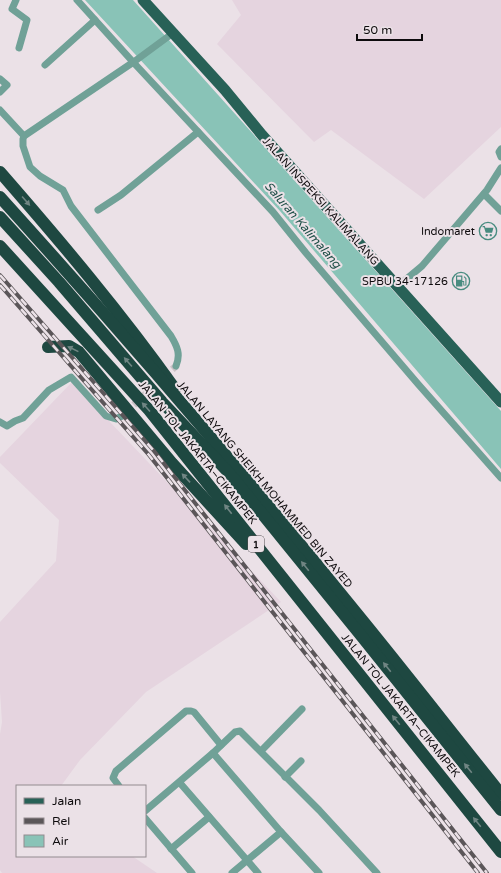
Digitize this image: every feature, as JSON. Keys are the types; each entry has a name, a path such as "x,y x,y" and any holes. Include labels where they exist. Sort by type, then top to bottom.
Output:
{"highway":[{"path":"0,172 110,302 177,392"},
{"name":"JALAN TOL JAKARTA–CIKAMPEK","path":"0,190 260,488 449,720 501,787"},
{"name":"JALAN LAYANG SHEIKH MOHAMMED BIN ZAYED","path":"0,197 69,274 256,492 354,610 501,794"},
{"name":"JALAN LAYANG SHEIKH MOHAMMED BIN ZAYED","path":"0,217 59,282 162,402 229,473 364,638 501,810"},
{"name":"JALAN TOL JAKARTA–CIKAMPEK","path":"0,246 149,410 501,852"},
{"path":"48,347 69,346 80,352 172,463 316,620"}],"main road":[{"name":"JALAN INSPEKSI KALIMALANG","path":"143,0 171,34 501,402"}],"street":[{"path":"16,0 12,9 27,20 19,48"},
{"path":"77,0 272,212 413,378 501,478"},
{"path":"44,65 95,20"},
{"path":"171,34 24,136 22,146 30,166 40,176 63,190 71,206 171,336 178,349 178,362 176,366"},
{"path":"0,79 9,83 0,92"},
{"path":"0,110 24,136"},
{"path":"98,210 121,195 198,132"},
{"path":"501,149 499,152 501,157"},
{"path":"397,287 422,266 484,194 501,168"},
{"path":"484,194 501,211"},
{"path":"0,422 7,426 15,420 23,418 49,390 71,377 106,416 116,419 122,416"},
{"path":"261,751 302,709"},
{"path":"118,785 113,778 116,770 186,712 191,710 221,745"},
{"path":"146,810 180,783 235,732 240,731 318,810 377,873"},
{"path":"213,753 281,832 319,873"},
{"path":"285,777 301,761"},
{"path":"180,783 258,873"},
{"path":"171,849 209,817"},
{"path":"146,819 192,873"},
{"path":"232,873 281,832"}],"shaded area":[{"path":"232,0 501,0 501,127 424,199 331,130 314,142 217,44 241,15"},
{"path":"72,382 281,602 146,692 80,760 62,785 16,785 16,857 133,857 157,873 2,873 0,870 0,734 2,722 0,692 0,622 56,561 59,520 0,463 0,457"}],"water":[{"name":"Saluran Kalimalang","path":"85,0 133,0 501,411 501,469 280,211"}],"tunnel":[{"path":"126,412 176,366"}],"railway":[{"path":"0,275 154,451 487,873"},
{"path":"0,285 149,455 478,873"}],"place":[{"name":"Indomaret","path":"488,231"},
{"name":"SPBU 34-17126","path":"461,281"}]}
